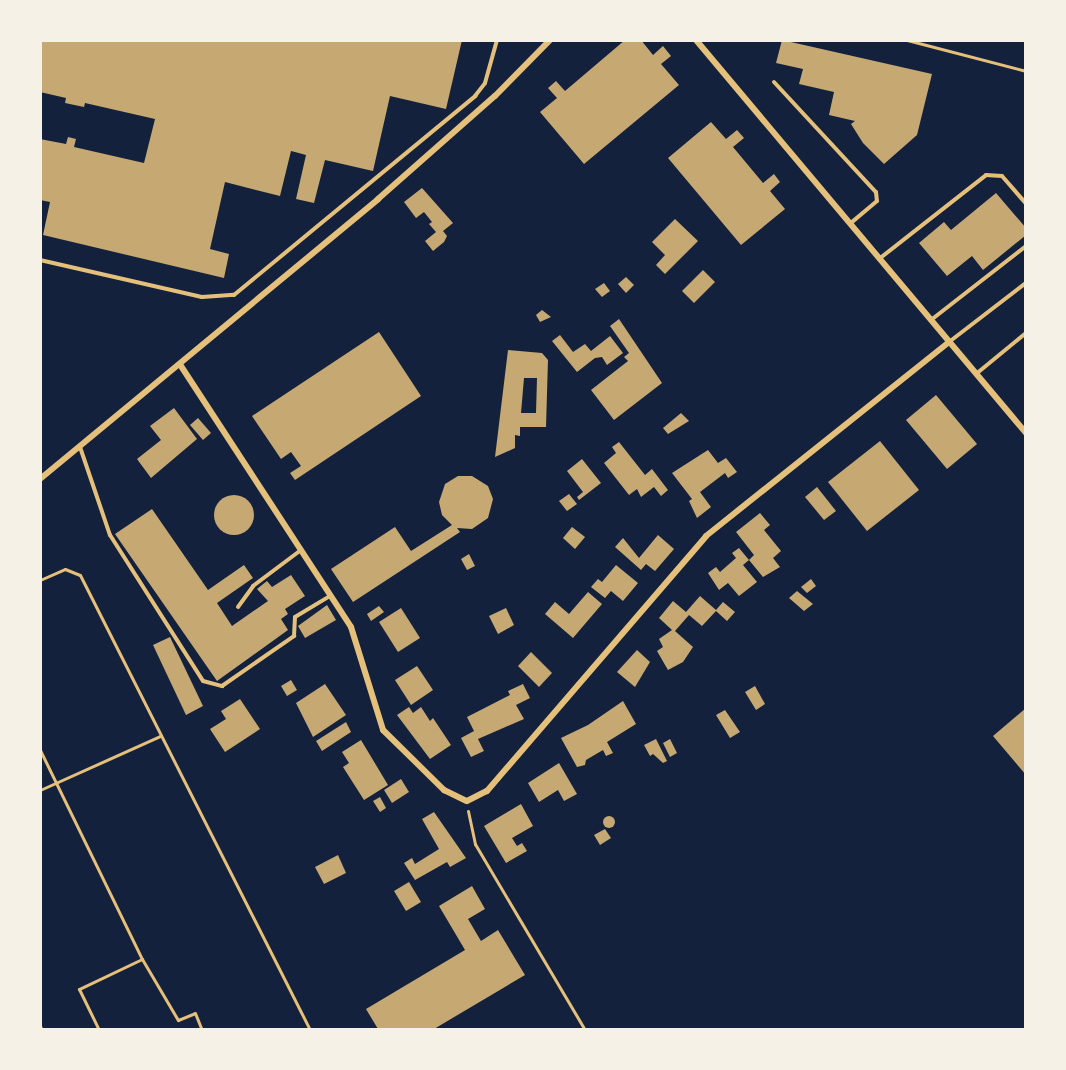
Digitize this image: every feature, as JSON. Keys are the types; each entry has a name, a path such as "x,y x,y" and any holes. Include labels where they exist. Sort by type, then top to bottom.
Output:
{"street":[{"path":"696,40 1026,433"},
{"path":"40,479 181,366 495,96 550,42"},
{"path":"181,366 351,627 375,713 388,738 444,790 468,801 487,791 706,536 949,342"}],"lane":[{"path":"40,260 202,297 234,295 478,93 485,83 497,40"},
{"path":"540,40 550,42"},
{"path":"774,82 876,192 877,201 850,224"},
{"path":"879,259 986,175 1002,177 1026,204"},
{"path":"931,321 1026,246"},
{"path":"949,342 1026,283"},
{"path":"975,374 1026,333"},
{"path":"80,447 110,535 203,681 222,686 294,636 296,617 331,596"},
{"path":"238,607 253,586 301,550"}],"path":[{"path":"907,40 1026,71"},
{"path":"40,580 65,569 79,573 310,1029"},
{"path":"40,790 160,736"},
{"path":"40,750 142,958 178,1020 195,1013 202,1029"},
{"path":"468,801 468,823 475,844 585,1029"},
{"path":"99,1029 79,988 142,958"}],"building":[{"path":"40,40 462,40 446,109 390,96 373,171 325,160 314,203 296,199 306,155 291,151 280,196 225,182 210,249 229,254 224,278 43,235 50,202 40,200 40,139 66,144 68,137 76,139 74,147 144,163 155,119 85,103 84,107 65,103 66,98 40,92"},
{"path":"625,40 641,40 653,55 663,46 671,56 661,64 679,85 584,164 540,112 557,98 548,88 556,81 565,91"},
{"path":"782,40 932,74 917,135 884,164 863,143 851,124 855,121 829,115 834,92 799,84 803,69 776,63"},
{"path":"711,122 726,139 737,130 744,138 733,147 763,183 774,174 780,182 770,191 785,209 741,245 668,158"},
{"path":"422,188 453,223 443,231 447,236 444,242 433,251 425,241 436,232 429,224 432,222 424,212 416,218 404,202"},
{"path":"996,193 1026,228 1026,235 983,270 972,256 947,276 919,243 944,222 951,230"},
{"path":"675,219 698,241 665,274 656,265 665,255 652,242"},
{"path":"703,270 715,282 694,303 682,291"},
{"path":"626,277 634,285 626,293 618,284"},
{"path":"604,283 610,291 602,297 595,289"},
{"path":"542,310 551,317 540,322 536,315"},
{"path":"619,319 662,383 614,420 591,390 628,361 624,357 629,353 610,326"},
{"path":"379,332 421,396 295,480 290,473 301,466 291,452 281,459 252,416"},
{"path":"560,335 573,352 585,344 591,351 610,336 623,353 607,365 602,357 595,358 577,372 552,341"},
{"path":"508,350 542,353 548,360 546,427 520,427 520,436 515,435 515,448 495,457","holes":["524,378 537,378 536,413 521,413"]},
{"path":"936,395 977,444 947,469 906,420"},
{"path":"174,408 197,439 151,478 137,459 161,440 150,426"},
{"path":"681,413 689,421 668,434 663,428"},
{"path":"198,418 211,433 203,440 190,425"},
{"path":"880,441 919,490 867,531 828,482"},
{"path":"619,442 645,475 652,469 668,490 661,496 654,487 641,497 637,489 629,495 604,463 616,453 612,447"},
{"path":"708,450 718,463 726,458 737,472 728,478 725,473 700,492 711,507 697,518 689,501 692,499 672,473"},
{"path":"582,459 601,483 579,500 577,497 583,492 567,471"},
{"path":"458,476 472,476 488,486 493,499 488,518 472,529 457,528 460,532 353,602 331,569 395,527 411,551 452,525 442,515 439,502 445,484"},
{"path":"817,487 836,511 824,520 805,497"},
{"path":"569,494 577,504 567,511 559,501"},
{"path":"234,495 248,501 254,515 248,529 234,535 220,529 214,515 220,501"},
{"path":"152,509 208,590 244,565 253,578 217,603 232,626 268,601 257,589 267,581 272,587 291,575 305,596 285,609 288,614 281,619 288,630 217,681 115,534"},
{"path":"760,513 770,525 764,530 781,551 773,558 780,567 763,577 749,560 754,555 736,532"},
{"path":"572,527 585,537 575,549 563,538"},
{"path":"658,535 674,549 655,571 646,564 641,570 615,547 623,538 639,558"},
{"path":"739,548 749,560 743,565 757,582 739,596 728,583 719,590 708,573 716,567 720,572 736,558 732,553"},
{"path":"469,554 475,566 467,570 461,559"},
{"path":"616,565 638,583 623,601 611,591 605,598 591,587 598,579 602,582"},
{"path":"811,579 816,586 807,593 801,587"},
{"path":"797,591 813,604 804,611 789,598"},
{"path":"588,592 602,604 573,638 545,614 555,602 569,614"},
{"path":"700,596 716,610 723,602 735,612 727,621 716,611 702,626 689,615 675,631 693,647 683,662 668,670 657,651 663,647 659,639 672,630 659,618 673,601 686,612"},
{"path":"327,605 336,620 305,638 298,626"},
{"path":"379,606 384,612 371,621 367,614"},
{"path":"401,608 420,638 398,652 379,622"},
{"path":"506,608 514,625 498,634 489,616"},
{"path":"170,637 203,706 186,715 153,645"},
{"path":"637,650 650,662 635,687 617,672"},
{"path":"531,652 552,673 539,687 518,666"},
{"path":"417,666 433,690 411,705 395,680"},
{"path":"291,680 297,690 287,696 281,686"},
{"path":"325,684 346,715 313,737 296,703"},
{"path":"523,684 530,698 516,705 524,719 478,739 484,751 471,757 461,738 474,731 467,717 510,695 508,691"},
{"path":"755,686 765,704 756,710 745,692"},
{"path":"240,699 260,729 225,752 210,729 226,719 221,711"},
{"path":"623,701 636,724 607,742 613,753 606,756 603,750 586,760 585,765 577,767 561,738 588,725"},
{"path":"409,707 413,713 421,707 430,721 433,718 451,745 430,759 397,715"},
{"path":"1026,708 1026,775 993,736"},
{"path":"725,710 740,732 730,738 716,715"},
{"path":"346,722 351,732 322,751 316,741"},
{"path":"656,739 667,761 663,763 653,754 650,756 644,745"},
{"path":"670,739 677,753 670,757 663,743"},
{"path":"361,740 388,785 364,800 343,767 349,763 342,752"},
{"path":"559,763 577,794 564,801 558,790 539,802 528,783"},
{"path":"401,779 409,792 392,803 384,790"},
{"path":"380,797 386,808 380,812 373,801"},
{"path":"521,804 533,826 512,838 517,846 522,843 527,851 506,863 484,826"},
{"path":"434,812 466,858 450,867 447,862 415,880 404,863 412,858 415,864 439,849 422,819"},
{"path":"611,816 614,817 614,827 607,828 604,827 603,820 604,817"},
{"path":"605,829 611,838 600,845 594,835"},
{"path":"338,855 346,873 324,884 315,867"},
{"path":"409,882 421,902 406,911 394,891"},
{"path":"472,886 485,909 468,919 481,941 498,930 525,975 434,1029 378,1029 366,1009 465,950 439,906"}]}
